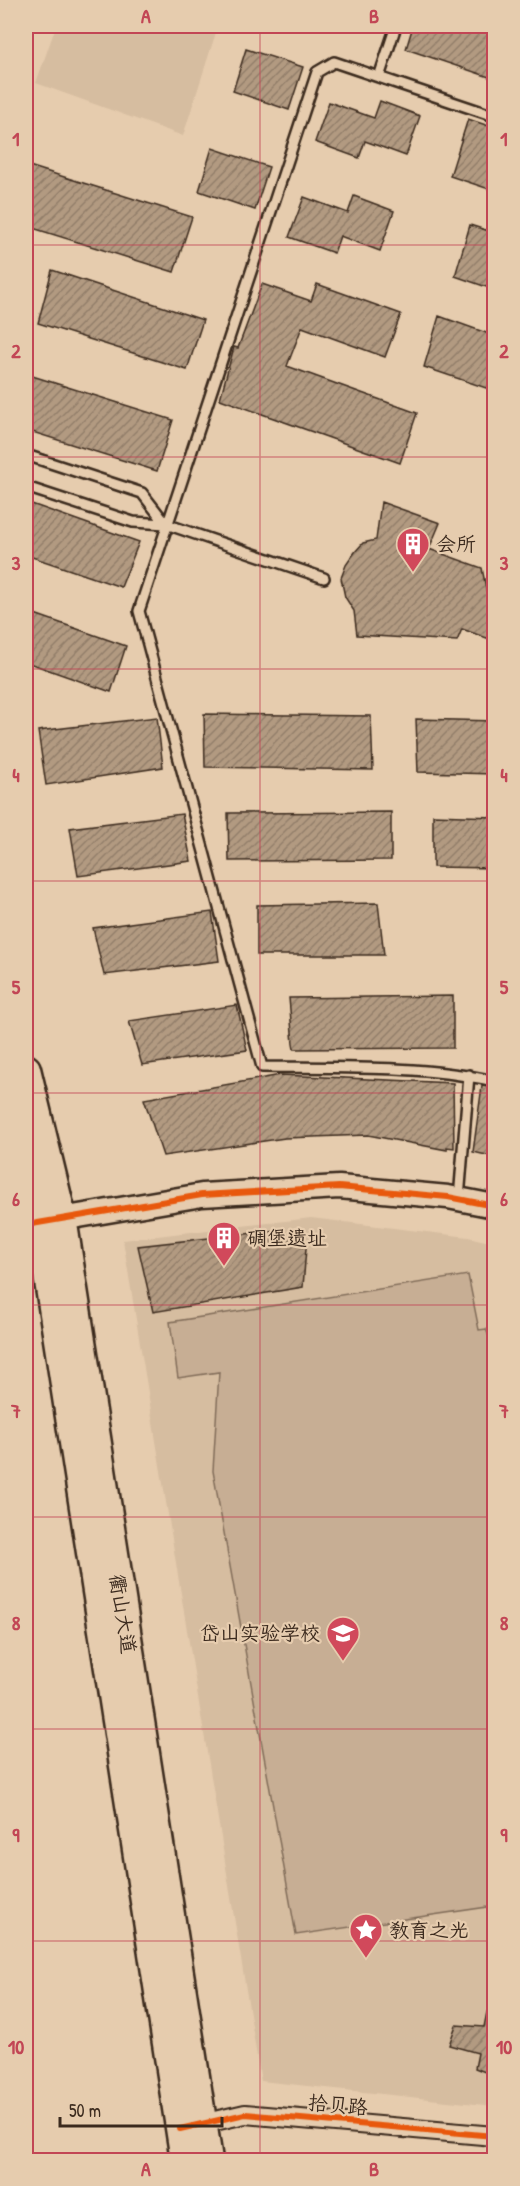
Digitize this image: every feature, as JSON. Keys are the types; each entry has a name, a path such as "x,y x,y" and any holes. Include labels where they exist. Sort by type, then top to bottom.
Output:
{"main road":[{"name":"衢山大道","path":"26,1070 43,1222 191,2127 208,2160"},
{"name":"衢山大道","path":"26,1162 43,1222"},
{"name":"衢山大道","path":"185,2160 191,2127"}],"street":[{"path":"43,1222 202,1195 339,1187 459,1199 495,1206"},
{"name":"拾贝路","path":"191,2127 245,2114 495,2136"}],"lane":[{"path":"379,77 396,26"},
{"path":"495,116 334,62 317,72 139,611 262,1067 360,1068 469,1075 495,1081"},
{"path":"26,455 142,493 166,524"},
{"path":"26,487 133,522 166,524 324,578"},
{"path":"459,1199 469,1075"}],"shaded area":[{"path":"56,26 218,26 183,136 36,83"},
{"name":"岱山实验学校","path":"311,1218 468,1237 494,1243 494,2106 261,2081 123,1240"},
{"name":"岱山实验学校","path":"468,1275 479,1330 486,1329 494,1350 494,1906 296,1935 213,1471 219,1372 178,1378 170,1322"}],"building":[{"path":"413,26 495,26 495,79 406,49"},
{"path":"246,49 303,67 289,110 233,91"},
{"path":"380,101 420,116 406,156 365,141 359,158 315,142 329,102 374,118"},
{"path":"468,119 495,128 495,191 450,176"},
{"path":"212,148 269,167 255,210 199,191"},
{"path":"26,165 192,217 174,272 26,226"},
{"path":"354,196 394,211 380,251 340,236 334,253 289,237 304,197 348,213"},
{"path":"470,225 495,233 495,290 455,276"},
{"path":"52,270 203,320 187,370 38,323"},
{"path":"262,284 311,301 317,284 401,314 385,357 302,327 287,366 417,413 400,463 220,399 234,347 238,348"},
{"path":"439,316 495,336 495,391 424,367"},
{"path":"26,374 173,420 157,471 26,430"},
{"path":"26,502 139,542 121,587 26,555"},
{"name":"会所","path":"381,502 440,523 429,549 482,568 489,604 495,606 495,641 462,629 457,641 357,635 354,611 345,597 341,578 346,565 363,543 376,540"},
{"path":"26,611 126,646 111,692 26,662"},
{"path":"204,714 371,716 373,770 205,767"},
{"path":"157,717 163,767 46,785 38,731"},
{"path":"416,719 495,721 495,774 418,772"},
{"path":"391,812 391,860 229,861 228,813"},
{"path":"182,814 191,861 78,876 70,828"},
{"path":"433,815 495,817 495,868 433,867"},
{"path":"378,903 384,955 257,955 257,905"},
{"path":"212,912 219,961 104,975 93,928"},
{"path":"453,996 453,1048 294,1049 289,998"},
{"path":"237,1005 247,1050 142,1065 129,1021"},
{"path":"281,1075 453,1083 454,1148 447,1147 447,1150 368,1135 285,1138 163,1156 144,1099"},
{"path":"482,1086 495,1088 495,1157 473,1152"},
{"name":"碉堡遗址","path":"282,1230 306,1248 303,1287 153,1312 138,1246"},
{"path":"487,2012 495,2013 495,2076 475,2068 478,2053 449,2045 456,2025 484,2027"}],"cycle path":[{"path":"26,1225 202,1195 339,1187 448,1197 494,1206"},
{"path":"180,2129 245,2114 494,2136"}],"place":[{"name":"会所","path":"413,573"},
{"name":"碉堡遗址","path":"224,1267"},
{"name":"岱山实验学校","path":"343,1662"},
{"name":"教育之光","path":"366,1959"}]}
